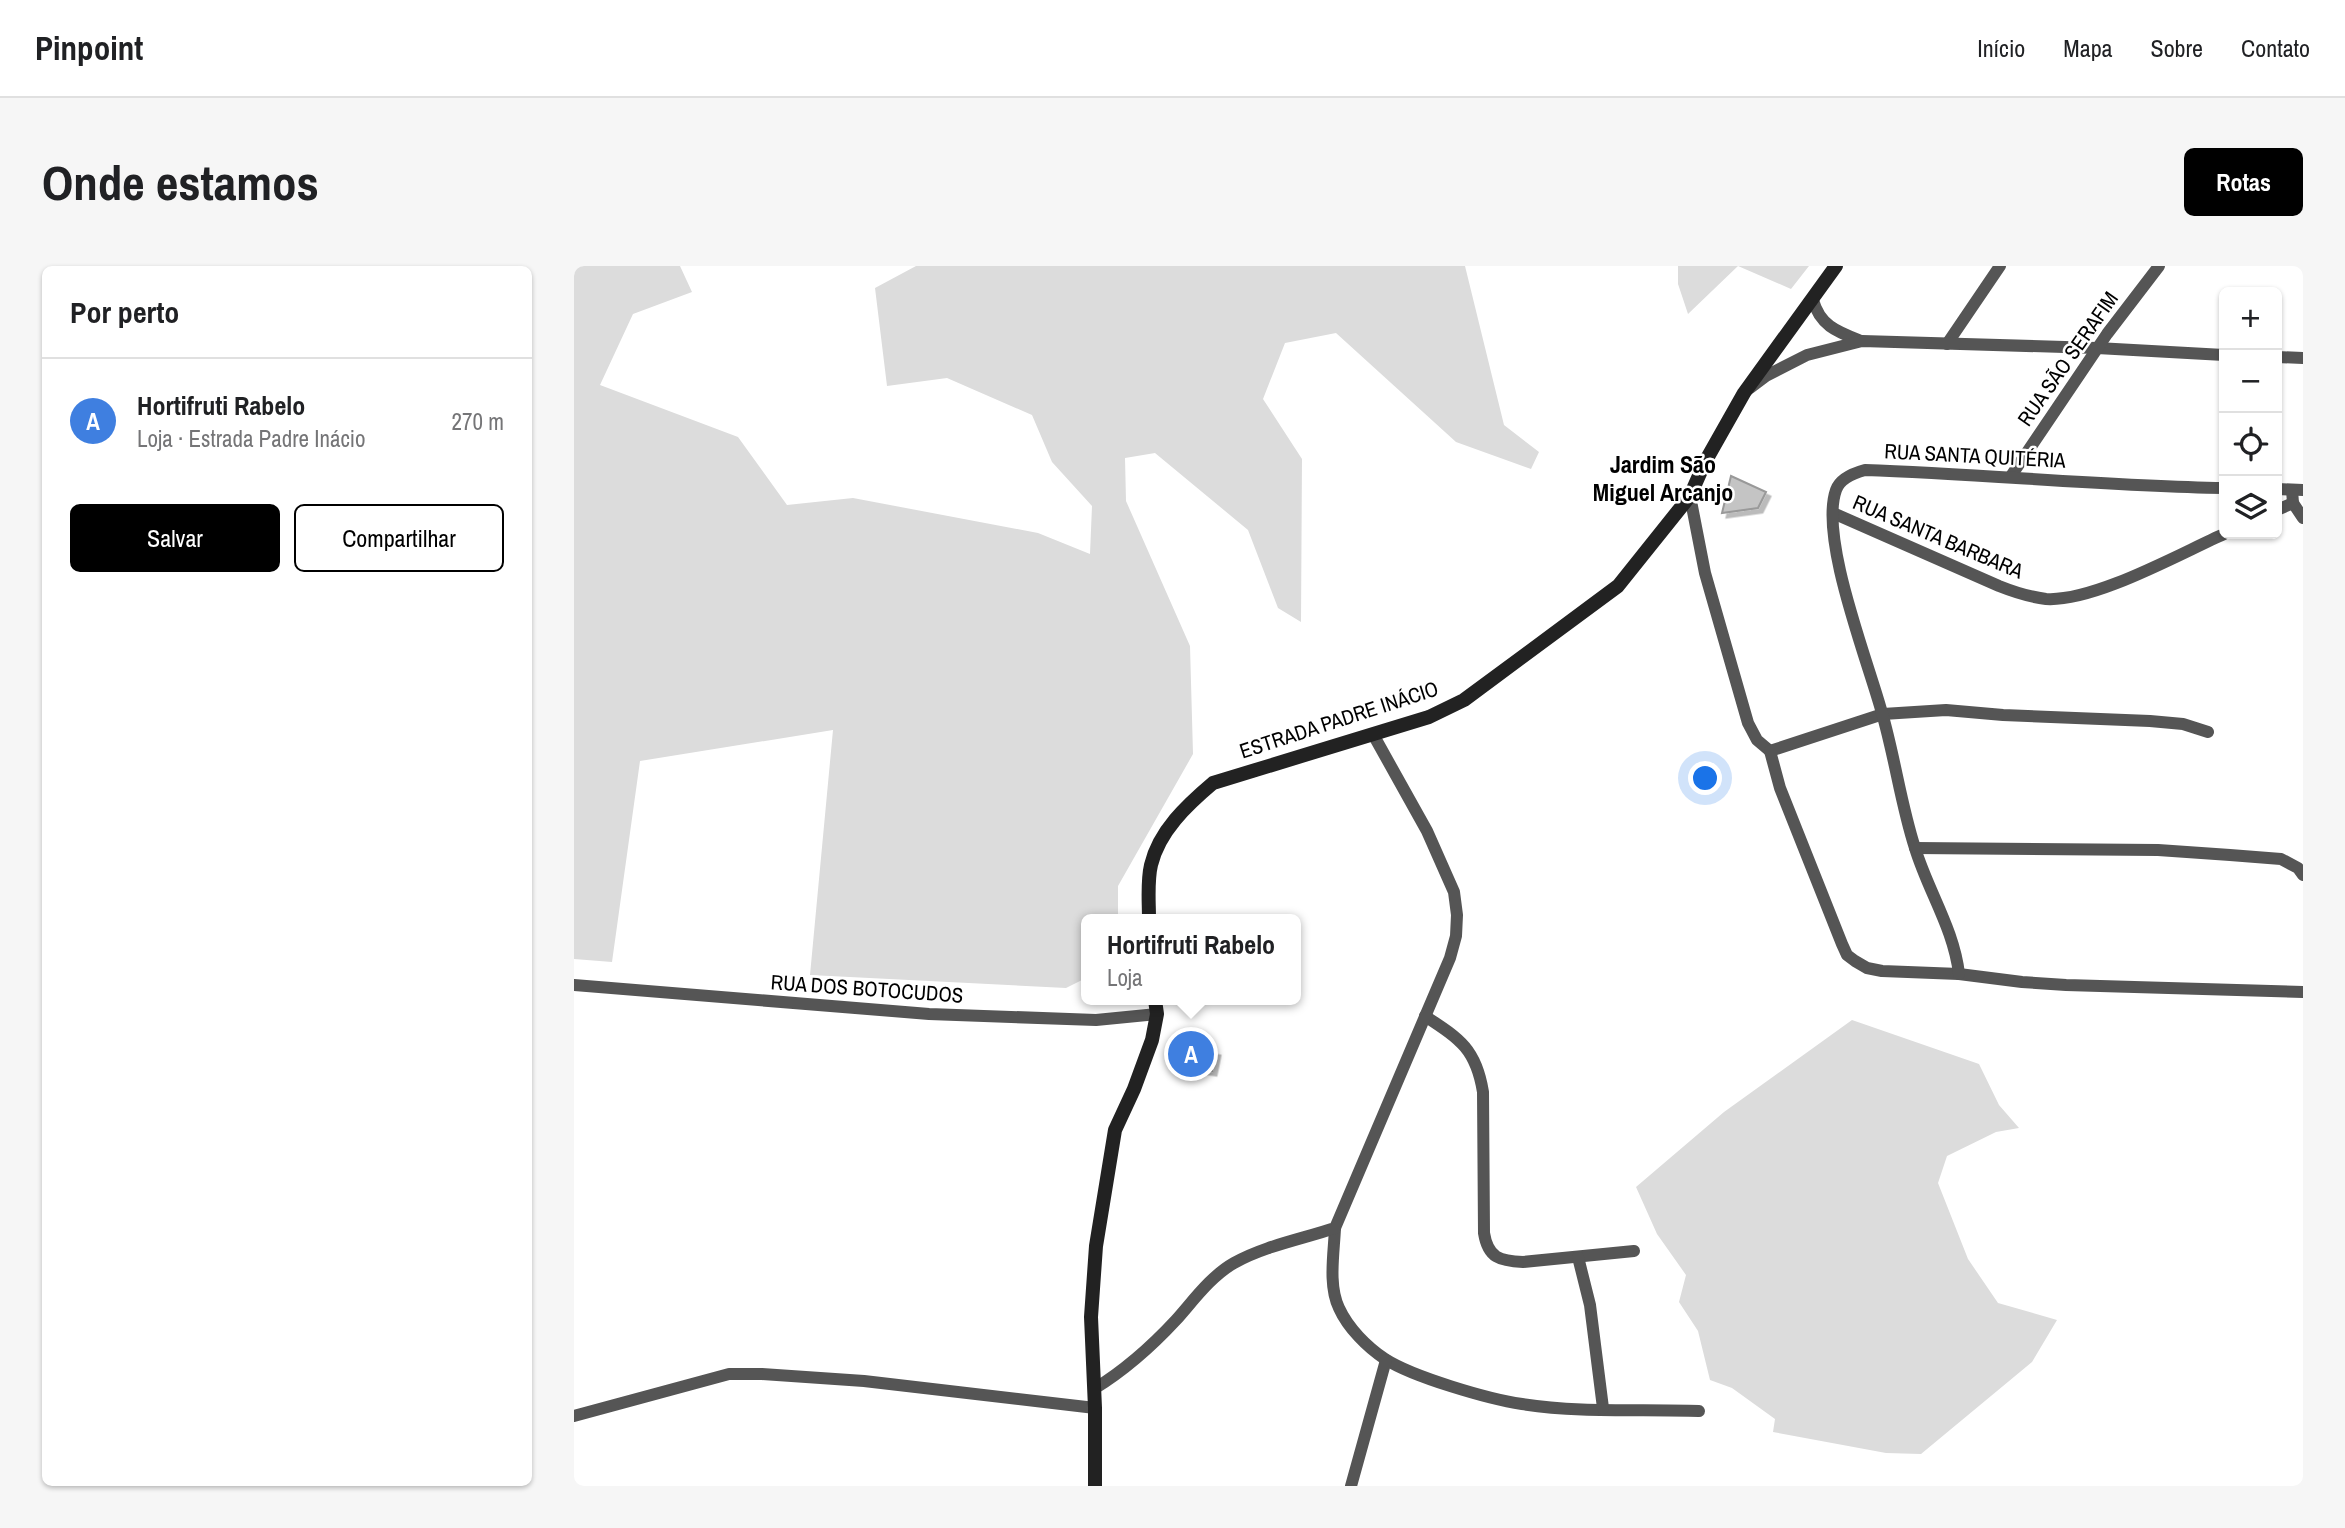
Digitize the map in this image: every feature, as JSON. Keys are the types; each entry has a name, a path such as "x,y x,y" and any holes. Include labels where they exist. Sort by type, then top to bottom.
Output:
{"street":[{"name":"ESTRADA PADRE INÁCIO","path":"1149,914 1152,863 1167,830 1187,805 1213,783 1429,718 1464,700 1618,586 1690,496 1705,462 1744,393 1836,266"},
{"path":"1947,344 2000,266"},
{"name":"RUA SÃO SERAFIM","path":"2011,476 2097,348 2159,266"},
{"path":"1813,300 1816,313 1832,329 1862,341"},
{"path":"1744,393 1766,376 1807,355 1862,341 2219,355"},
{"path":"2282,357 2303,358"},
{"name":"RUA SANTA QUITÉRIA","path":"1959,974 1953,942 1915,848 1883,714 1836,557 1833,513 1835,492 1840,482 1865,470 2011,476 2135,486 2219,488"},
{"path":"2282,506 2296,494 2303,519"},
{"path":"1690,496 1705,573 1748,723 1757,740 1770,751 1780,788 1847,955 1867,968 1882,971 1959,974 2055,984 2303,992"},
{"name":"RUA SANTA BARBARA","path":"1833,513 1999,586 2048,599 2098,590 2219,536"},
{"path":"1770,751 1883,714 1946,709 2003,715 2150,721 2183,724 2208,732"},
{"path":"1374,736 1427,831 1454,892 1456,936 1335,1228 1333,1277 1338,1305 1349,1324 1386,1360 1433,1380 1522,1404 1699,1411"},
{"path":"1915,848 2158,850 2230,855 2281,859 2298,868 2303,875"},
{"name":"RUA DOS BOTOCUDOS","path":"574,985 929,1014 1096,1020 1156,1007"},
{"path":"1095,1486 1091,1317 1096,1246 1115,1130 1145,1064 1156,1007"},
{"path":"1425,1016 1450,1032 1468,1049 1479,1070 1483,1092 1486,1247 1495,1256 1509,1261 1634,1251"},
{"path":"1094,1389 1119,1374 1140,1356 1216,1277 1233,1264 1335,1228"},
{"path":"1578,1257 1590,1305 1603,1408"},
{"path":"1351,1486 1386,1360"},
{"path":"574,1416 729,1374 864,1381 1095,1408"}],"shaded area":[{"path":"574,266 680,266 692,292 633,314 600,385 738,437 787,505 853,498 1038,533 1090,554 1092,506 1052,462 1032,415 947,378 887,386 875,288 916,266 1465,266 1504,425 1539,452 1531,469 1456,442 1336,333 1285,343 1263,399 1302,459 1301,622 1278,608 1248,530 1155,453 1125,458 1126,501 1190,646 1193,754 1118,886 1118,914 1081,914 1081,980 1066,988 810,975 833,730 640,761 612,962 574,959"},
{"path":"1678,266 1738,266 1688,314 1678,284"},
{"path":"1738,266 1809,266 1791,289"},
{"path":"1852,1020 1979,1064 1999,1105 2019,1128 1996,1132 1947,1156 1938,1183 1968,1259 1998,1303 2057,1320 2032,1362 1921,1454 1886,1453 1773,1432 1775,1419 1732,1388 1710,1380 1698,1331 1679,1302 1686,1275 1657,1234 1636,1187 1724,1112"}],"building":[{"path":"1731,476 1766,492 1758,508 1722,513"},
{"path":"1182,1045 1216,1051 1212,1071 1180,1066"}],"place":[{"name":"Hortifruti Rabelo","path":"1191,1054"}],"district":[{"name":"Jardim São Miguel Arcanjo","path":"1663,479"}]}
